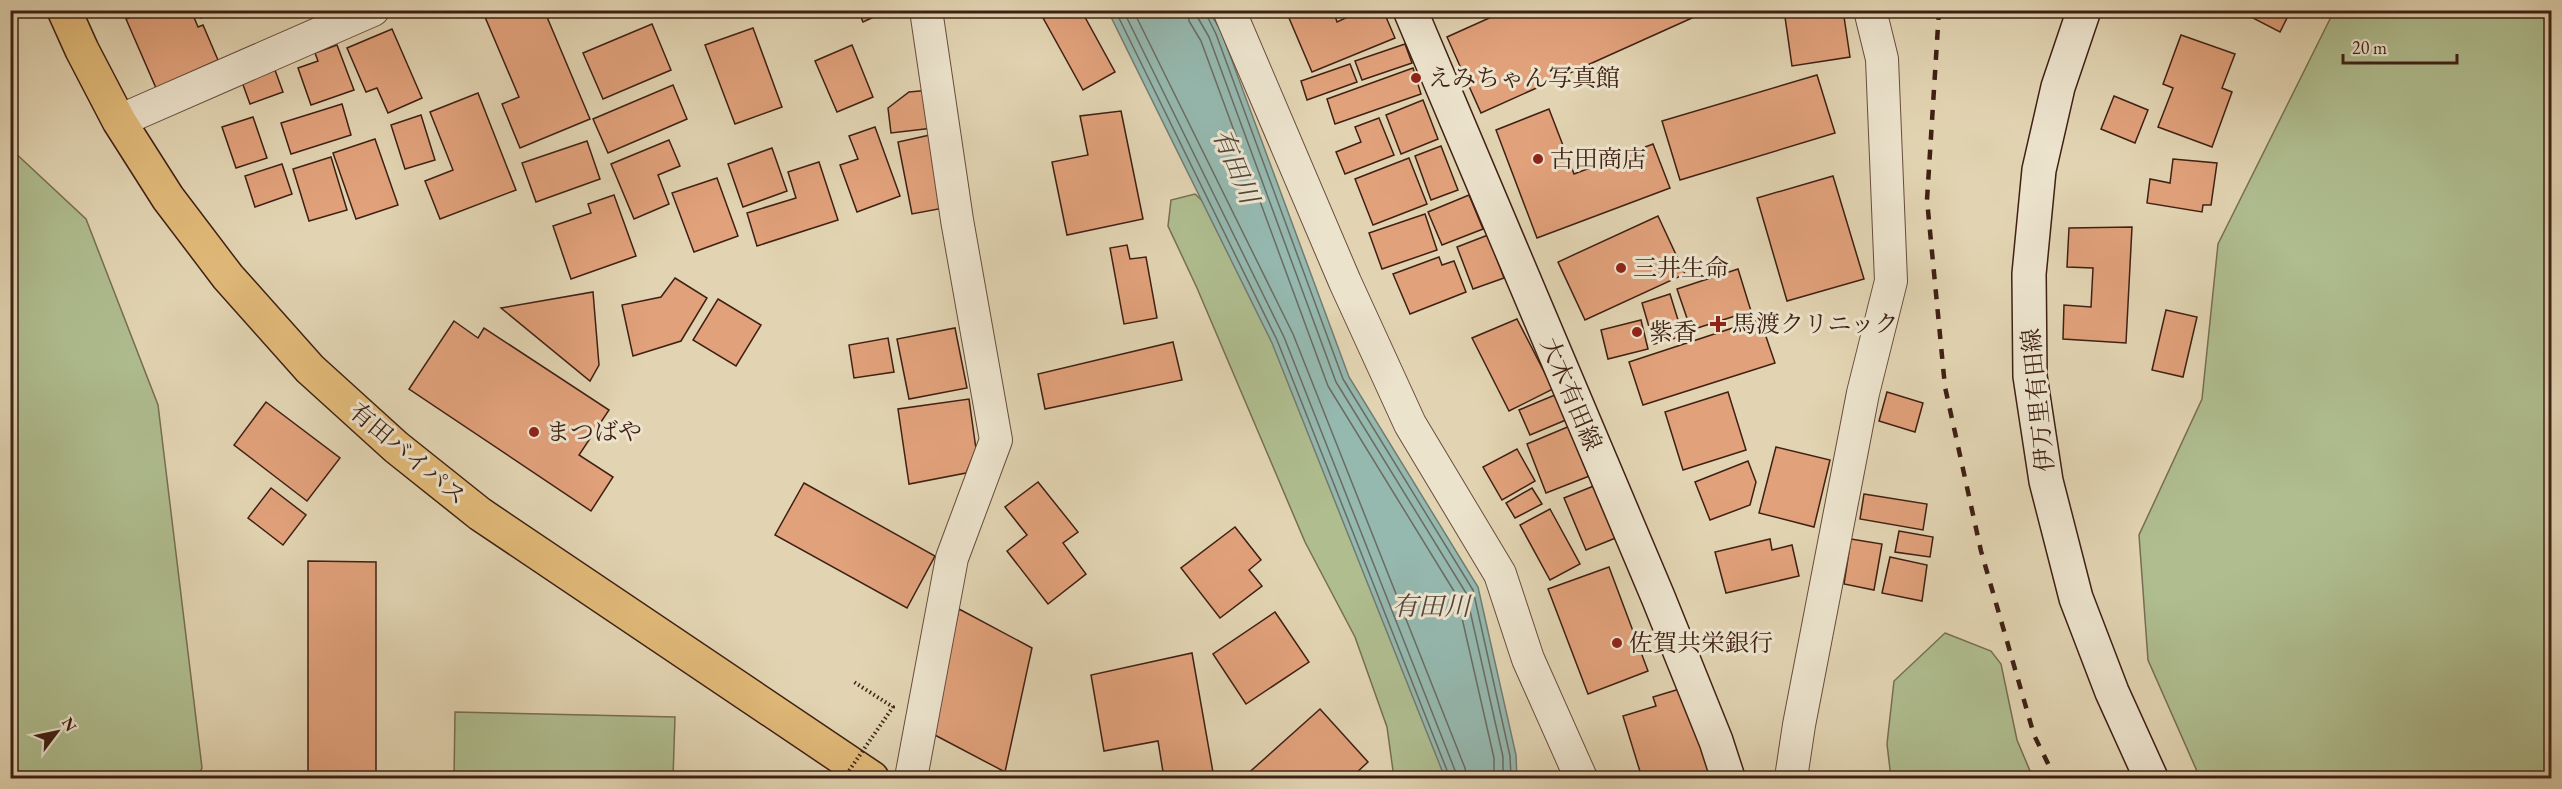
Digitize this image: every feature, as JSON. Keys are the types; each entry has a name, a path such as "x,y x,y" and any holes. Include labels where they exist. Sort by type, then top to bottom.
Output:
{"highway":[{"name":"有田バイパス","path":"64,10 119,121 168,198 228,277 310,369 396,447 480,514 872,778"}],"main road":[{"name":"大木有田線","path":"1410,10 1658,597 1716,741 1728,778"},
{"name":"伊万里有田線","path":"2084,10 2058,87 2039,170 2029,274 2030,376 2046,481 2076,598 2112,692 2151,778"}],"street":[{"path":"119,121 373,10"},
{"path":"911,778 952,558 996,440 957,220 926,10"},
{"path":"1229,10 1345,282 1410,424 1500,574 1528,659 1581,778"},
{"path":"1791,778 1798,726 1863,393 1891,281 1882,59 1870,10"}],"path":[{"path":"844,778 892,707 854,682"}],"green space":[{"path":"2334,11 2551,11 2551,778 2200,778 2148,660 2139,535 2202,399 2218,244"},
{"path":"11,149 86,219 158,405 202,768 197,778 11,778"},
{"path":"1195,194 1243,239 1471,778 1394,778 1387,727 1355,637 1305,542 1197,288 1168,226 1171,200"},
{"path":"1945,633 1991,651 2001,664 2017,740 2033,778 1891,778 1887,744 1894,681"},
{"path":"455,712 675,717 673,778 454,778"}],"water":[{"name":"有田川","path":"1108,11 1209,11 1221,31 1349,377 1478,587 1516,755 1517,778 1445,778 1272,343"}],"building":[{"path":"148,10 191,10 198,27 203,25 218,60 156,88 126,19"},
{"path":"198,10 221,10 201,18"},
{"path":"482,10 544,10 590,119 520,148 502,104 519,97"},
{"path":"858,10 889,10 863,22"},
{"path":"1053,10 1081,10 1115,72 1083,90 1042,16"},
{"path":"1333,10 1337,22 1363,10 1383,10 1395,38 1312,72 1286,11"},
{"path":"1507,10 1702,10 1703,13 1481,113 1447,37"},
{"path":"1784,10 1843,10 1850,57 1792,66"},
{"path":"2252,10 2291,10 2280,32 2249,16"},
{"path":"652,24 671,70 603,99 583,53"},
{"path":"753,28 782,107 735,124 705,45"},
{"path":"392,29 422,98 388,113 377,88 366,92 347,48"},
{"path":"2181,35 2235,54 2222,88 2232,92 2212,147 2158,127 2173,88 2163,84"},
{"path":"1405,44 1412,63 1362,80 1355,61"},
{"path":"337,45 354,90 311,105 298,68 318,61 315,53"},
{"path":"852,45 873,97 837,112 815,61"},
{"path":"1350,64 1357,82 1307,100 1301,81"},
{"path":"1413,68 1421,94 1335,124 1327,99"},
{"path":"275,70 283,92 250,104 242,82"},
{"path":"1817,75 1835,133 1680,180 1662,121"},
{"path":"673,85 687,119 608,153 593,119"},
{"path":"930,90 933,128 891,133 888,108 909,92"},
{"path":"478,93 516,190 440,219 425,181 453,170 430,112"},
{"path":"2114,96 2148,110 2135,143 2101,129"},
{"path":"1423,100 1438,139 1401,154 1386,115"},
{"path":"342,104 351,135 291,154 281,123"},
{"name":"古田商店","path":"1549,109 1574,174 1653,144 1670,188 1537,238 1496,130"},
{"path":"1121,111 1143,219 1067,235 1052,162 1088,155 1080,116"},
{"path":"421,115 435,160 405,169 391,125"},
{"path":"253,117 267,158 236,168 222,127"},
{"path":"1379,118 1394,155 1345,174 1336,152 1361,142 1355,127"},
{"path":"875,127 900,196 857,212 840,165 858,159 849,136"},
{"path":"930,135 944,208 912,214 898,142"},
{"path":"375,139 398,205 356,219 333,153"},
{"path":"669,140 680,166 658,175 669,204 634,219 611,164"},
{"path":"587,141 600,179 536,202 522,163"},
{"path":"1441,146 1458,190 1431,200 1415,156"},
{"path":"772,148 787,191 743,207 728,164"},
{"path":"331,157 347,210 309,221 293,169"},
{"path":"1409,158 1427,204 1373,225 1355,179"},
{"path":"2173,159 2217,163 2211,205 2203,205 2202,212 2147,203 2150,179 2170,183"},
{"path":"819,162 838,220 757,246 747,213 796,198 788,172"},
{"path":"282,164 292,194 255,207 245,176"},
{"path":"1833,176 1864,279 1787,301 1757,198"},
{"path":"717,178 738,236 694,252 672,193"},
{"path":"614,195 636,256 571,279 553,226 591,213 588,204"},
{"path":"1469,195 1483,229 1442,245 1428,212"},
{"path":"1425,214 1437,250 1382,269 1369,233"},
{"name":"三井生命","path":"1658,216 1685,274 1585,320 1558,262"},
{"path":"2132,227 2126,343 2063,339 2064,305 2091,307 2093,268 2067,267 2069,228"},
{"path":"1488,235 1504,278 1473,289 1457,247"},
{"path":"1127,245 1130,259 1146,257 1157,318 1124,324 1110,248"},
{"path":"1439,257 1442,265 1454,261 1466,292 1410,314 1393,274"},
{"path":"1738,269 1751,311 1691,330 1677,289"},
{"path":"675,278 707,298 681,341 633,356 622,305 661,297"},
{"path":"593,292 599,365 590,381 501,308"},
{"path":"1670,294 1683,336 1654,344 1642,303"},
{"path":"718,299 761,325 736,366 693,340"},
{"path":"2166,310 2197,317 2183,377 2152,370"},
{"path":"1517,319 1553,389 1509,411 1472,338"},
{"path":"1760,319 1775,363 1643,405 1629,362"},
{"path":"1641,320 1648,349 1608,359 1601,330"},
{"name":"まつばや","path":"454,321 478,338 484,328 609,410 579,455 613,477 591,511 409,389"},
{"path":"955,328 967,388 909,399 897,339"},
{"path":"888,338 894,372 854,378 849,345"},
{"path":"1173,342 1182,380 1045,409 1038,374"},
{"path":"1562,392 1573,417 1530,435 1519,410"},
{"path":"1728,392 1746,450 1683,470 1665,412"},
{"path":"1887,392 1923,403 1915,432 1879,421"},
{"path":"969,399 976,449 966,473 909,484 898,409"},
{"path":"266,402 340,458 307,501 234,445"},
{"path":"1577,423 1597,473 1546,493 1527,444"},
{"path":"1776,447 1830,460 1814,527 1759,513"},
{"path":"1517,449 1535,481 1502,500 1483,467"},
{"path":"1748,461 1756,482 1750,505 1710,520 1695,482"},
{"path":"1038,482 1078,532 1063,543 1086,574 1048,604 1007,551 1027,535 1005,507"},
{"path":"804,483 935,556 907,608 775,535"},
{"path":"1601,483 1623,535 1586,550 1564,498"},
{"path":"271,488 306,515 283,545 248,518"},
{"path":"1532,488 1542,504 1515,518 1506,503"},
{"path":"1864,494 1927,504 1923,530 1860,519"},
{"path":"1550,509 1580,564 1550,580 1520,525"},
{"path":"1235,527 1261,560 1249,570 1262,586 1220,618 1181,568"},
{"path":"1899,531 1933,537 1930,557 1895,552"},
{"path":"1770,539 1772,550 1792,545 1799,576 1726,593 1715,552"},
{"path":"1851,539 1882,544 1874,590 1844,584"},
{"path":"1890,557 1927,565 1922,601 1882,593"},
{"path":"308,561 376,562 376,778 308,778"},
{"path":"1609,567 1648,671 1588,694 1548,589"},
{"path":"959,609 1032,648 1005,772 931,733"},
{"path":"1275,612 1309,662 1246,704 1213,654"},
{"path":"1192,653 1214,778 1164,778 1158,741 1104,751 1091,675"},
{"path":"1683,688 1711,778 1642,778 1623,716 1656,706 1653,697"},
{"path":"1320,709 1368,762 1353,776 1356,778 1244,777"}],"railway":[{"path":"1939,10 1927,200 1945,387 1981,551 2034,735 2055,778"}],"place":[{"name":"えみちゃん写真館","path":"1416,78"},
{"name":"古田商店","path":"1538,159"},
{"name":"三井生命","path":"1621,268"},
{"name":"馬渡クリニック","path":"1718,324"},
{"name":"紫香","path":"1637,332"},
{"name":"まつばや","path":"534,432"},
{"name":"佐賀共栄銀行","path":"1617,643"}]}
